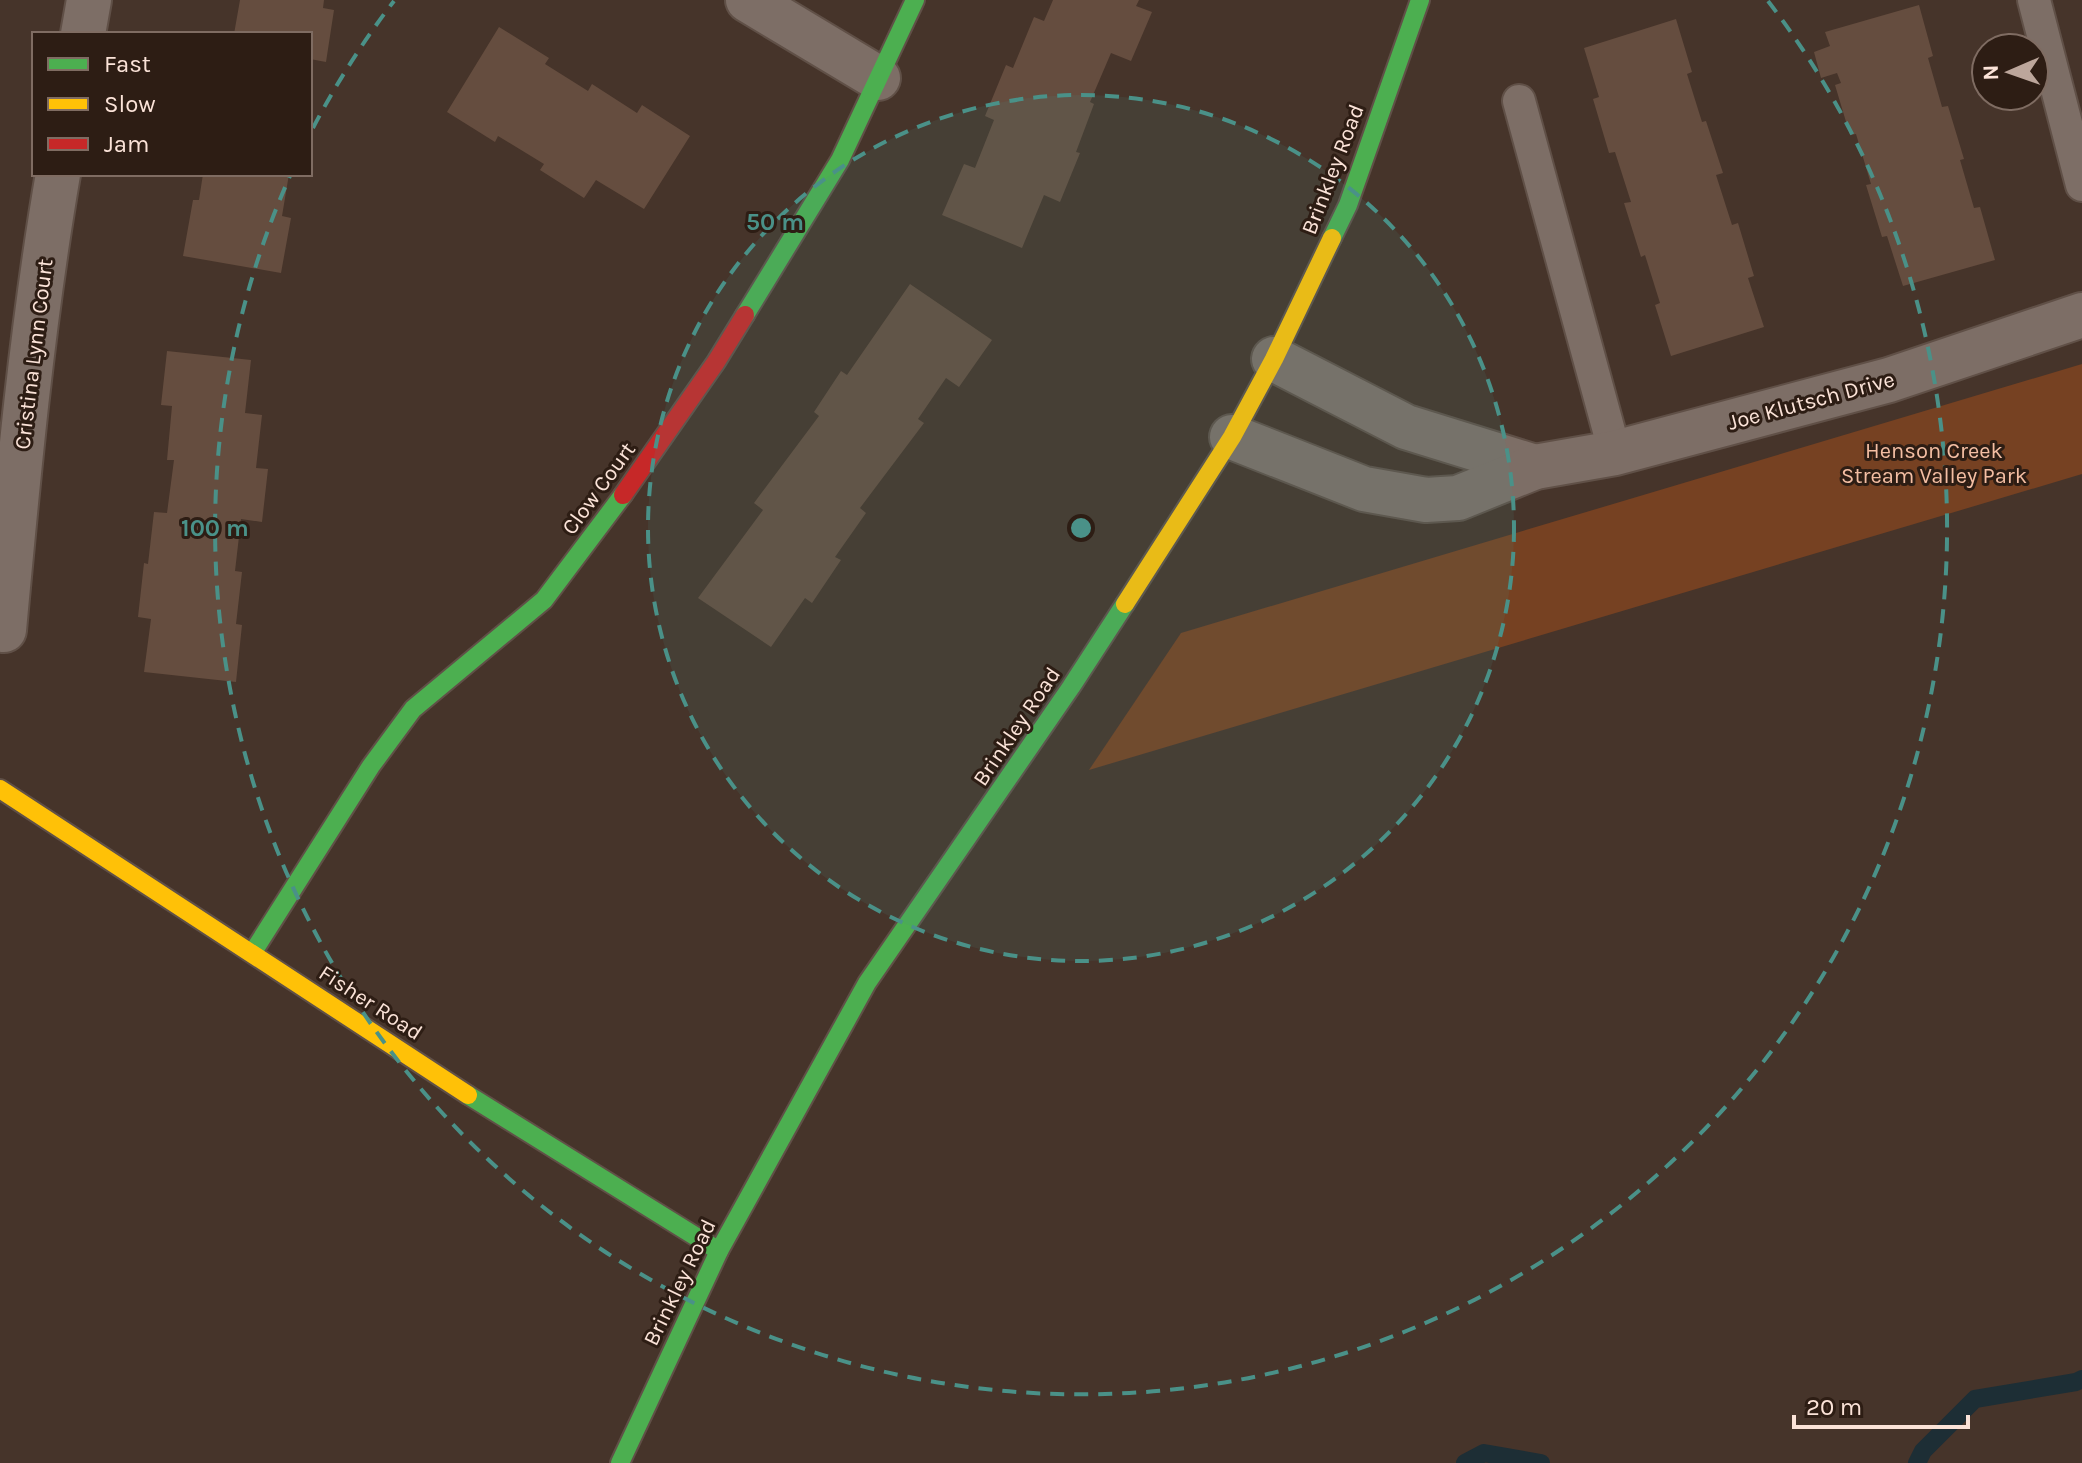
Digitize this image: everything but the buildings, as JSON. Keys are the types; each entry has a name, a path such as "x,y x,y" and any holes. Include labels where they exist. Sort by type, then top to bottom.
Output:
{"street":[{"path":"83,32 89,0"},
{"path":"748,0 878,78"},
{"name":"Clow Court","path":"253,952 371,766 413,709 544,600 627,490 716,362 840,160 915,0"},
{"name":"Brinkley Road","path":"620,1463 719,1251 867,983 1058,707 1232,437 1274,359 1348,205 1420,0"},
{"name":"Cristina Lynn Court","path":"4,630 23,423 43,261 58,176"},
{"name":"Joe Klutsch Drive","path":"1232,437 1364,489 1426,500 1458,498 1535,467 1615,453 1889,380 2082,315"},
{"name":"Joe Klutsch Drive","path":"1274,359 1406,427 1535,467"},
{"name":"Fisher Road","path":"0,789 545,1145 719,1251"}],"lane":[{"path":"2034,0 2082,185"},
{"path":"1519,101 1615,453"}],"green space":[{"name":"Henson Creek Stream Valley Park","path":"2082,364 2082,474 1089,770 1181,633"}],"waterway":[{"path":"1917,1463 1923,1451 1975,1399 2082,1379"},
{"path":"1465,1463 1484,1453 1541,1463"}],"traffic: fast":[{"path":"745,315 840,160 915,0"},
{"path":"1332,238 1348,205 1420,0"},
{"path":"253,952 371,766 413,709 544,600 623,495"},
{"path":"620,1463 719,1251 867,983 1125,604"},
{"path":"468,1095 719,1251"}],"traffic: slow":[{"path":"1125,604 1232,437 1274,359 1332,238"},
{"path":"0,789 468,1095"}],"traffic: jam":[{"path":"623,495 745,315"}]}
